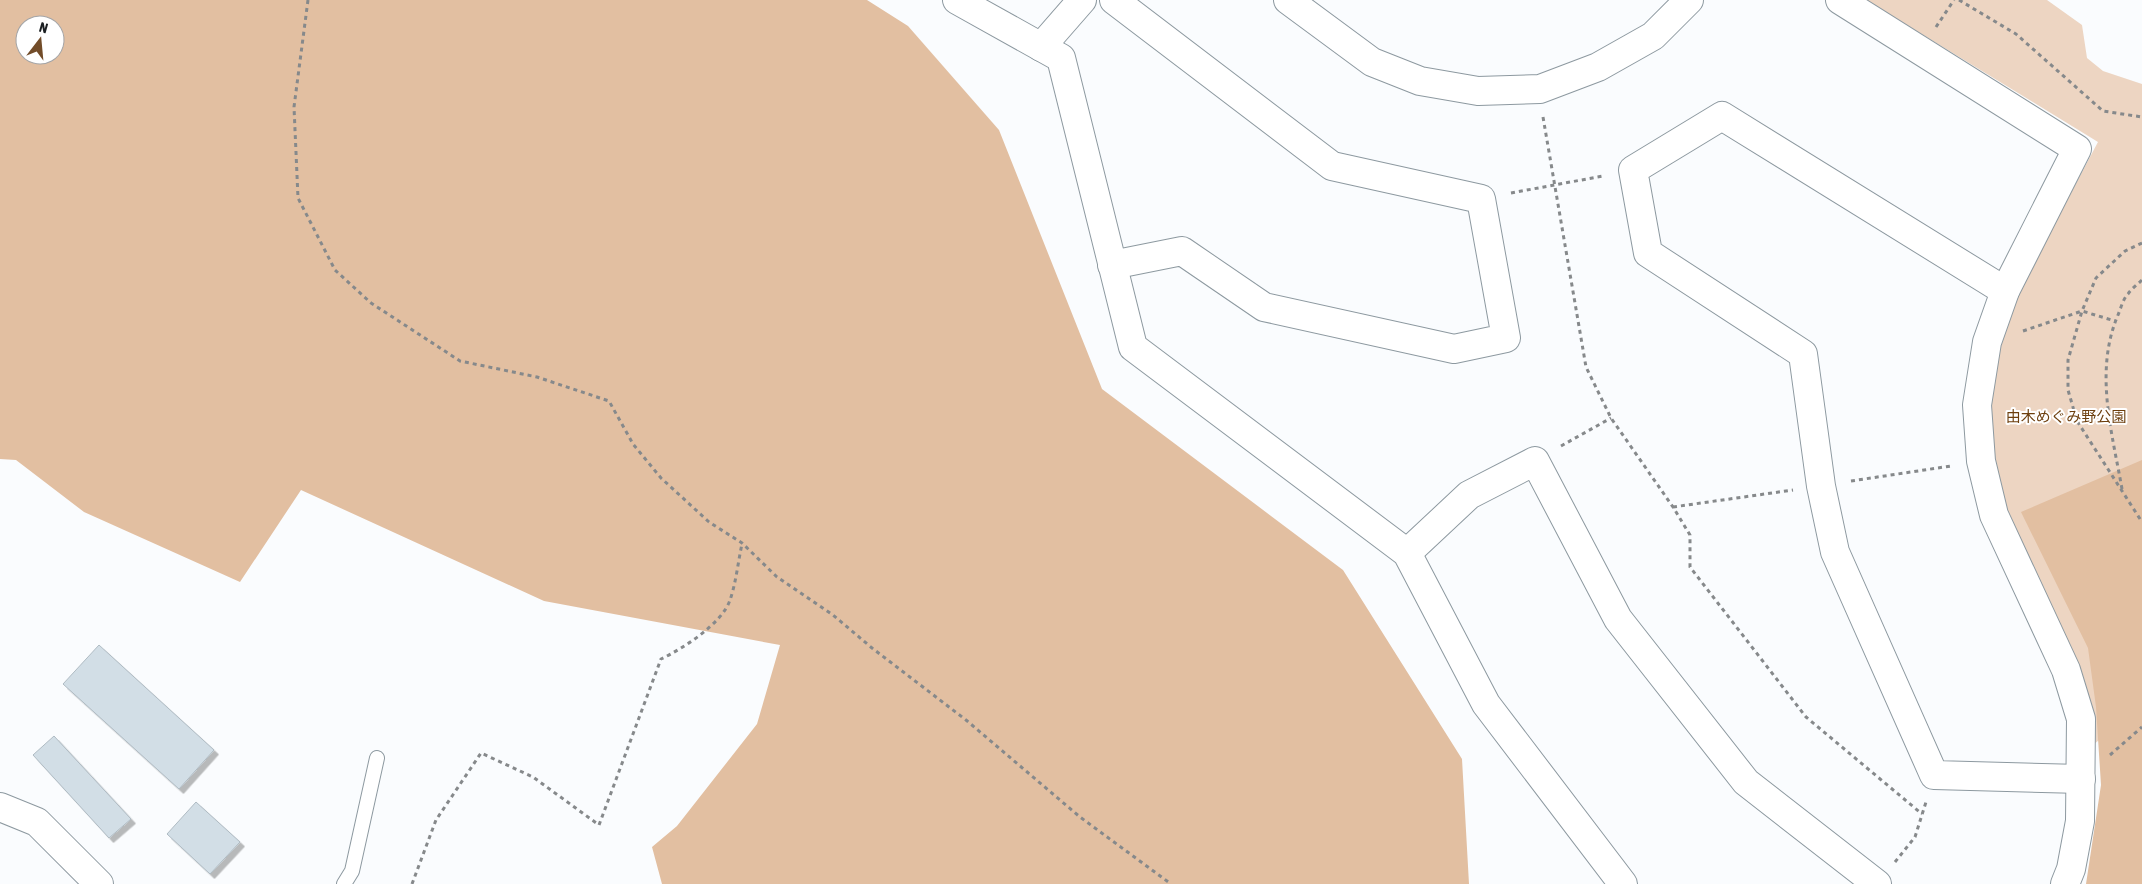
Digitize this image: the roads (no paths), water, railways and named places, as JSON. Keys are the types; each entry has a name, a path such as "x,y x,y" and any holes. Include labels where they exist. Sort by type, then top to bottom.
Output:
{"street":[{"path":"957,0 1061,58 1133,347 1407,553 1486,704 1623,884"},
{"path":"1041,47 1082,0"},
{"path":"1112,265 1182,251 1264,307 1454,349 1506,338 1481,199 1332,166 1114,0"},
{"path":"1288,0 1372,62 1420,81 1478,91 1540,89 1598,67 1653,36 1689,0"},
{"path":"1840,0 2077,149 2006,291 1987,342 1977,405 1981,461 1994,514 2066,670 2080,720 2080,822 2071,868 2065,884"},
{"path":"2006,291 1722,116 1633,170 1648,253 1803,354 1811,487 1835,552 1934,775 2081,779"},
{"path":"1407,553 1469,496 1535,461 1618,620 1746,782 1885,874"},
{"path":"0,807 37,822 99,884"}],"lane":[{"path":"344,884 352,871 377,758"}],"park label":[{"name":"由木めぐみ野公園","path":"2066,416"}]}
